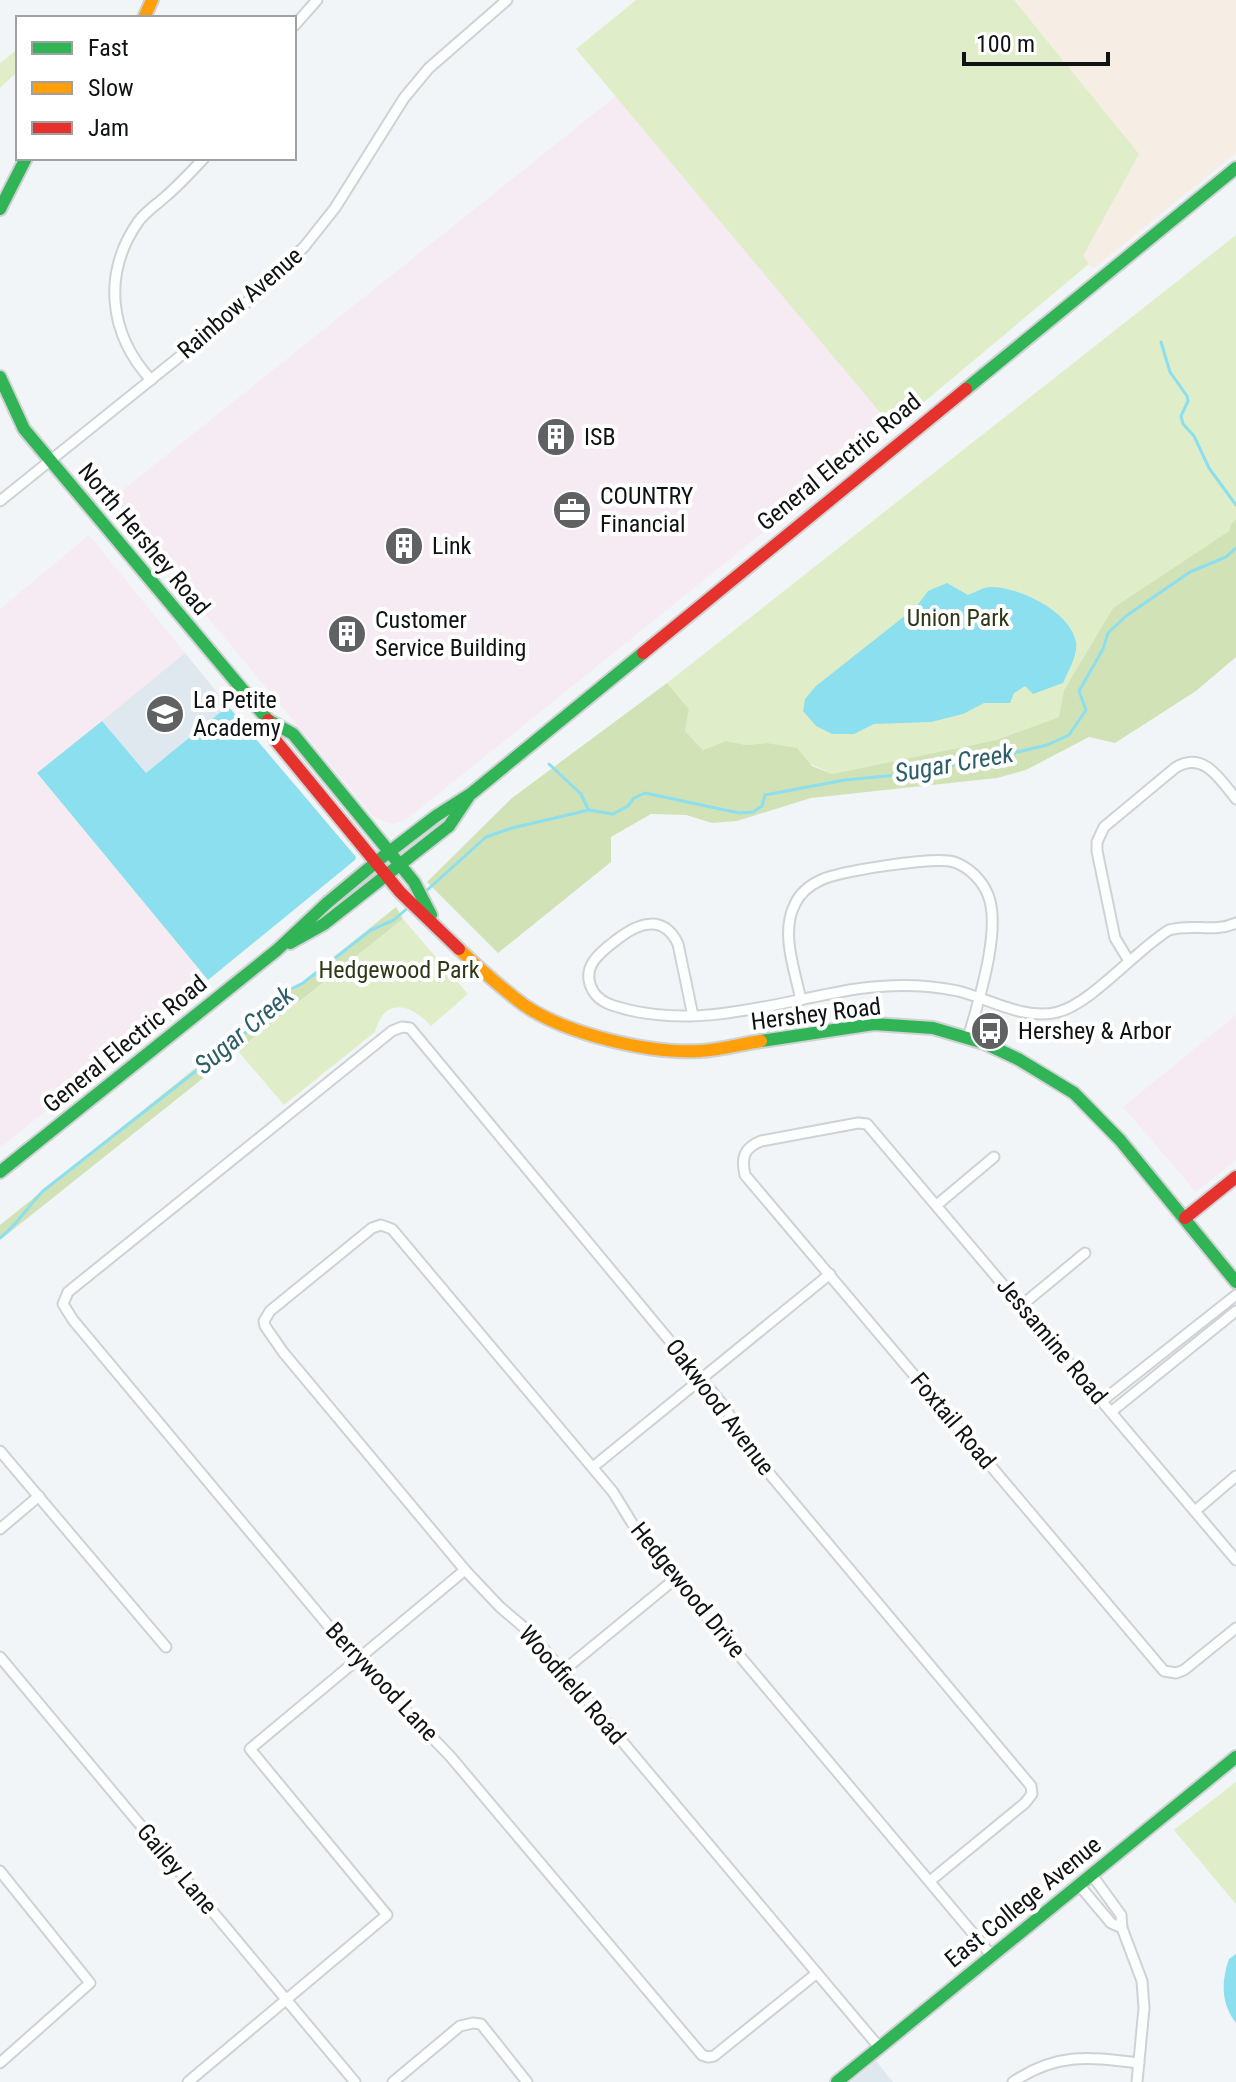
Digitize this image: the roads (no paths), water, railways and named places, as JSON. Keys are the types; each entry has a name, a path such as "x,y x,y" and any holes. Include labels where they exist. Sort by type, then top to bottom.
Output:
{"main road":[{"path":"0,209 25,160"},
{"name":"General Electric Road","path":"0,1172 277,950 314,913 438,811 472,793 1236,168"},
{"name":"North Hershey Road","path":"0,377 24,429 268,720 276,741 375,863"},
{"name":"North Hershey Road","path":"268,720 293,734 400,865"},
{"name":"General Electric Road","path":"277,950 324,924 449,826 472,793"},
{"name":"Hershey Road","path":"375,863 400,892 484,973 527,1007 584,1033 650,1049 701,1051 874,1024 933,1028 968,1038 1018,1059 1074,1093 1120,1140 1236,1282"},
{"name":"Hershey Road","path":"400,865 414,882 436,925"},
{"path":"1185,1218 1236,1177"},
{"name":"East College Avenue","path":"837,2082 1236,1757"}],"street":[{"path":"296,24 317,0"},
{"name":"Rainbow Avenue","path":"0,501 245,304 304,247 359,173 404,98 440,57 502,1"},
{"path":"151,380 133,359 117,322 113,299 119,259 139,220 202,160"},
{"path":"1129,961 1115,938 1097,851 1097,842 1104,827 1175,768 1188,762 1205,764 1212,769 1236,799"},
{"path":"801,1000 788,927 801,895 809,887 828,877 941,860 953,862 981,881 991,903 987,961 968,1038"},
{"path":"693,1016 678,944 668,930 652,923 634,927 592,961 589,970 591,987 602,1001 652,1014 693,1016 728,1013 857,989 905,985 980,997 1030,1014 1055,1013 1076,1004 1169,930 1187,926 1218,929 1236,923"},
{"name":"Oakwood Avenue","path":"63,1301 68,1292 198,1185 392,1031 410,1028 702,1378 758,1460 1031,1786 1032,1792 1025,1803 930,1881"},
{"name":"Jessamine Road","path":"742,1163 749,1145 761,1141 858,1123 867,1124 938,1204 1236,1560"},
{"path":"938,1204 994,1157"},
{"name":"Foxtail Road","path":"742,1163 745,1175 1160,1667 1169,1673 1184,1670 1236,1628"},
{"name":"Hedgewood Drive","path":"264,1324 270,1311 372,1228 385,1225 406,1244 593,1467 613,1492 640,1536 675,1579 992,1956"},
{"path":"1022,1305 1085,1253"},
{"path":"593,1467 830,1274"},
{"path":"1102,1401 1236,1295"},
{"name":"Berrywood Lane","path":"63,1301 73,1320 357,1660 396,1703 433,1736 691,2044 708,2057 714,2056 817,1973"},
{"path":"1111,1412 1236,1311"},
{"name":"Woodfield Road","path":"264,1324 283,1352 465,1570 527,1630 563,1671 879,2047"},
{"path":"1182,1338 1190,1348"},
{"path":"0,1451 166,1647"},
{"path":"1195,1511 1236,1476"},
{"path":"0,1529 39,1496"},
{"path":"188,2082 387,1915 250,1749 465,1570"},
{"path":"563,1671 675,1579"},
{"name":"Gailey Lane","path":"0,1657 355,2082"},
{"path":"0,1871 90,1983 0,2063"},
{"path":"1092,1875 1121,1915 1122,1928 1142,1981 1144,2008 1137,2082"},
{"path":"1079,1885 1111,1923 1122,1928"},
{"path":"393,2082 460,2026 473,2023 481,2024 527,2082"},
{"path":"1013,2082 1029,2071 1066,2058 1088,2057 1139,2063"}],"water":[{"path":"947,583 968,595 988,587 1015,591 1054,611 1072,631 1076,642 1074,658 1063,683 1033,694 1025,686 1014,693 1010,703 984,703 963,714 931,722 874,724 854,734 832,734 816,726 803,711 805,699 816,686 916,607 928,591"},
{"path":"228,706 356,857 208,980 37,773 102,721 146,773"},
{"path":"1236,1954 1236,2023 1227,2008 1224,1984 1229,1959"}],"waterway":[{"path":"1161,342 1170,372 1187,396 1181,416 1183,424 1194,436 1209,468 1236,505"},
{"name":"Sugar Creek","path":"425,892 486,837 589,810 613,814 645,793 739,813 753,812 762,806 765,795 845,780 897,775 929,767 967,764 1047,745 1069,735 1086,710 1079,691 1103,649 1108,633 1126,616 1190,572 1226,557 1236,548"},
{"name":"Sugar Creek","path":"549,764 581,794 588,809"},
{"name":"Sugar Creek","path":"0,1238 43,1191 270,1013 289,990 303,983 371,930 394,920 411,905"}],"place":[{"name":"ISB","path":"556,437"},
{"name":"COUNTRY Financial","path":"572,510"},
{"name":"Link","path":"404,546"},
{"name":"Customer Service Building","path":"347,634"},
{"name":"La Petite Academy","path":"165,714"},
{"name":"Hershey & Arbor","path":"990,1031"}],"park label":[{"name":"Union Park","path":"958,618"},
{"name":"Hedgewood Park","path":"399,970"}]}
